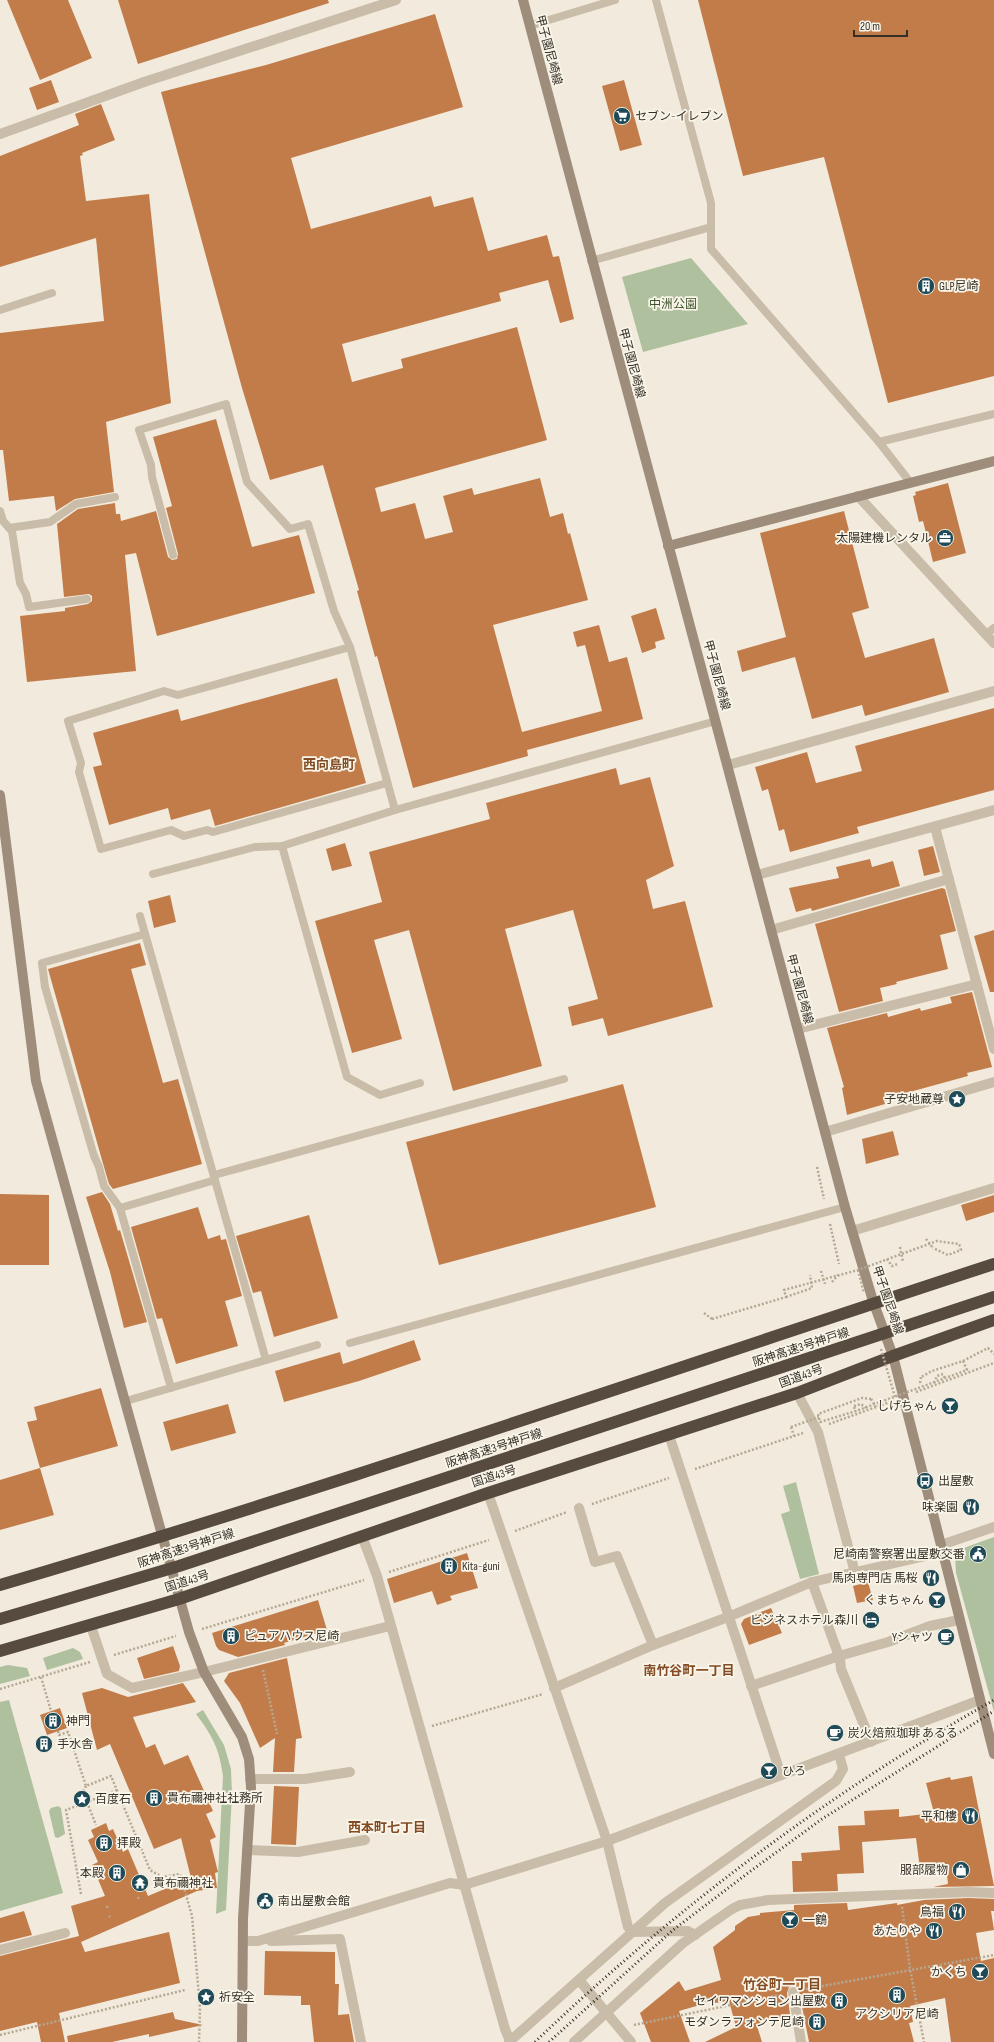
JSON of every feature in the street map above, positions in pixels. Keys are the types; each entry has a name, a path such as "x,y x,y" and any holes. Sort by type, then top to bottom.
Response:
{"highway":[{"path":"0,1584 163,1534 994,1261"},
{"name":"阪神高速3号神戸線","path":"0,1584 168,1536 540,1415 994,1264"},
{"name":"阪神高速3号神戸線","path":"0,1619 179,1566 994,1297"},
{"name":"国道43号","path":"0,1651 91,1626 179,1599 488,1493 797,1393 893,1356 994,1320"}],"street":[{"path":"0,134 144,82 396,0"},
{"name":"甲子園尼崎線","path":"523,0 845,1207 873,1301 893,1356 994,1754"},
{"path":"668,546 994,461"},
{"path":"858,496 990,631 994,643"},
{"path":"728,765 994,691"},
{"path":"0,795 36,1081 163,1534 179,1599 204,1672 242,1737 249,1760 250,1778 243,1941 242,2042"},
{"path":"757,875 994,810"},
{"path":"935,827 994,1049"},
{"path":"771,930 949,879"},
{"path":"798,1029 977,984"},
{"path":"825,1132 994,1082"},
{"path":"852,1231 994,1188"},
{"path":"797,1393 818,1432 855,1573"},
{"path":"669,1435 781,1775"},
{"path":"488,1493 607,1841 628,1927 632,1932"},
{"path":"579,1508 596,1562 617,1556 653,1645"},
{"path":"555,1690 653,1645 728,1617 812,1582 855,1573 942,1549 994,1527"},
{"path":"362,1536 377,1576 509,2042 665,1903 836,1781 843,1769 840,1754"},
{"path":"812,1582 839,1656 841,1669 871,1742"},
{"path":"751,1686 839,1656 888,1642 930,1626 959,1620"},
{"path":"91,1626 107,1674 132,1688 204,1672 390,1626"},
{"path":"258,1941 450,1883 464,1885 607,1841 980,1700"},
{"path":"250,1778 305,1779 350,1772"},
{"path":"247,1850 298,1852 365,1840"},
{"path":"574,2042 683,1943 740,1905 768,1900 968,1892 994,1893"},
{"path":"632,1932 688,1930 696,1935"},
{"path":"0,1950 65,1933"},
{"path":"243,1941 340,1939 361,2042"},
{"path":"578,1980 607,2012 631,2042"},
{"path":"793,1992 801,2042"}],"lane":[{"path":"529,26 614,0"},
{"path":"656,0 711,203 711,249 879,442 910,482"},
{"path":"592,261 711,226"},
{"path":"0,310 52,293"},
{"path":"173,555 152,477 151,465 139,430 226,404 247,482 290,529 308,524 334,611 350,647 395,810"},
{"path":"879,442 994,414"},
{"path":"9,528 50,522 76,504 115,498"},
{"path":"0,511 3,521 12,531 20,583 26,594 29,607 87,599"},
{"path":"350,647 178,695 164,691 68,721 81,763 79,772 101,849 171,830 184,836 207,830 214,832 387,783"},
{"path":"153,874 255,846 282,846 395,810 716,721"},
{"path":"282,846 347,1077 380,1095 420,1083"},
{"path":"140,916 266,1360"},
{"path":"145,934 42,962 45,987 94,1156 99,1167 104,1186 120,1208 171,1388"},
{"path":"120,1208 215,1178 564,1079"},
{"path":"350,1343 845,1207"},
{"path":"126,1401 318,1345"}],"path":[{"path":"786,1297 784,1290 838,1275 887,1259 937,1241 959,1244 961,1250 948,1255 933,1248 926,1239"},
{"path":"900,1248 903,1262"},
{"path":"887,1259 892,1266 898,1264"},
{"path":"821,1270 825,1284"},
{"path":"704,1313 712,1320 812,1288 810,1275"},
{"path":"832,1282 838,1275"},
{"path":"920,1383 921,1377 932,1371 963,1361 988,1348 994,1354"},
{"path":"876,1407 871,1399 862,1398 818,1414 820,1422 866,1408 934,1383 944,1376 967,1370 963,1361"},
{"path":"856,1411 854,1407 861,1404 866,1408"},
{"path":"794,1436 790,1427 819,1417"},
{"path":"260,1658 277,1734"},
{"path":"41,1676 51,1711"},
{"path":"420,1729 555,1690"},
{"path":"58,1731 60,1735 68,1732 86,1786"},
{"path":"96,1825 83,1792 86,1786 111,1776 150,1870 162,1877 180,1874 192,1916 200,2008 199,2042"},
{"path":"81,1894 66,1810 117,1790"},
{"path":"900,1895 910,1969 924,2042"},
{"path":"633,2025 910,1969 994,1955"},
{"path":"0,2035 185,1990"}],"green space":[{"name":"中洲公園","path":"691,258 748,324 643,352 622,277"},
{"path":"796,1482 819,1574 800,1579 781,1514 790,1511 783,1486"},
{"path":"994,1537 994,1712 956,1573 955,1556 961,1549"},
{"path":"73,1648 80,1652 83,1659 47,1670 43,1658"},
{"path":"8,1665 27,1668 30,1676 0,1684 0,1667"},
{"path":"9,1700 63,1893 0,1911 0,1702"},
{"path":"203,1710 224,1745 231,1769 232,1794 226,1910 216,1914 223,1776 214,1743 207,1729 196,1714"},
{"path":"58,1806 61,1808 65,1834 58,1838 55,1837 49,1811 51,1808"}],"building":[{"path":"7,0 68,0 92,58 40,80"},
{"path":"118,0 328,0 329,3 138,64"},
{"name":"GLP尼崎","path":"698,0 994,0 994,376 888,403 824,157 743,176"},
{"path":"435,14 463,107 291,158 311,229 431,196 434,207 473,197 488,251 547,235 553,257 559,256 574,319 560,323 548,280 499,293 501,301 342,344 352,382 403,368 401,359 517,327 547,440 375,488 381,512 415,503 425,539 453,532 443,496 472,488 474,495 540,478 550,517 563,513 568,534 570,533 588,600 493,625 522,732 602,711 585,645 577,647 573,632 599,625 609,662 627,657 643,719 527,750 528,756 413,788 377,656 375,657 357,591 359,590 323,465 270,480 242,388 161,92 266,65"},
{"path":"51,80 59,102 37,110 29,88"},
{"name":"セブン-イレブン","path":"624,80 642,145 620,151 602,86"},
{"path":"101,104 115,140 82,153 83,155 80,156 86,201 149,194 171,403 106,422 114,492 75,499 56,511 54,496 9,501 3,450 0,450 0,333 104,321 96,238 0,267 0,156 79,125 75,114"},
{"path":"216,419 252,547 299,535 315,593 157,636 136,553 125,555 136,671 27,682 20,616 65,611 65,608 88,604 92,601 92,596 89,594 64,597 57,524 78,509 115,503 116,514 120,514 121,521 156,511 168,557 172,560 177,559 178,554 166,508 172,506 153,437"},
{"name":"太陽建機レンタル","path":"948,483 966,553 933,562 923,521 919,522 913,496 916,495 915,492"},
{"path":"844,511 869,608 852,613 865,658 934,638 949,692 865,716 862,705 812,719 795,657 742,672 737,651 786,637 760,533"},
{"path":"656,608 665,639 655,642 656,648 642,653 631,616"},
{"path":"337,678 366,783 215,826 210,809 171,820 168,808 109,825 93,767 102,765 93,733 178,709 181,721"},
{"path":"994,708 994,790 857,827 859,833 790,852 784,829 779,831 768,789 762,791 755,767 807,752 816,783 862,771 855,746"},
{"path":"616,768 620,785 650,777 674,866 646,880 653,909 685,901 713,1007 608,1036 603,1018 572,1026 568,1007 598,999 573,910 505,929 542,1066 453,1091 409,930 374,940 402,1039 352,1053 315,921 382,902 369,852 490,819 486,803"},
{"path":"345,843 352,866 332,871 326,849"},
{"path":"933,846 940,872 924,876 918,850"},
{"path":"870,859 872,867 893,861 900,886 812,911 811,908 796,912 789,888 839,878 836,867"},
{"path":"942,888 945,889 956,931 940,935 948,969 896,982 897,984 880,988 883,1001 839,1012 815,924"},
{"path":"170,895 176,922 154,928 148,901"},
{"path":"994,930 994,992 990,992 974,936"},
{"path":"140,943 146,965 131,969 163,1083 178,1079 202,1164 113,1189 109,1184 48,969"},
{"path":"972,992 992,1067 967,1073 968,1076 906,1093 906,1096 884,1101 885,1104 847,1115 842,1088 844,1087 827,1028 887,1013 888,1017 920,1008 921,1011 952,1003 950,997"},
{"path":"623,1084 656,1207 439,1265 406,1142"},
{"path":"893,1131 899,1155 866,1164 862,1139"},
{"path":"102,1192 110,1204 118,1231 120,1230 147,1322 124,1328 110,1272 86,1197"},
{"path":"0,1194 49,1195 49,1265 0,1265"},
{"path":"994,1195 994,1212 966,1221 961,1205"},
{"path":"198,1207 208,1239 220,1235 221,1240 226,1239 242,1296 225,1301 238,1346 176,1364 162,1318 157,1319 131,1227"},
{"path":"309,1215 338,1318 274,1337 261,1291 253,1293 236,1236"},
{"path":"414,1340 421,1360 359,1381 284,1402 275,1371 340,1352 343,1364"},
{"path":"101,1388 118,1446 40,1468 27,1422 37,1420 34,1407"},
{"path":"228,1404 236,1433 171,1451 163,1422"},
{"path":"40,1468 54,1515 0,1530 0,1480"},
{"name":"Kita-guni","path":"467,1553 478,1588 450,1596 452,1600 437,1605 432,1591 394,1603 387,1579"},
{"path":"868,1582 873,1600 857,1603 853,1586"},
{"path":"318,1600 327,1630 284,1643 285,1645 238,1657 219,1650 216,1646 212,1633"},
{"path":"771,1608 782,1633 749,1645 741,1624 744,1619"},
{"path":"173,1646 180,1666 179,1671 144,1679 137,1658"},
{"path":"287,1658 302,1738 296,1739 294,1772 273,1772 275,1738 260,1748 240,1703 224,1681 229,1673"},
{"path":"183,1683 196,1702 133,1717 146,1748 155,1744 164,1765 188,1755 213,1811 206,1814 216,1837 210,1840 218,1872 215,1873 217,1888 197,1891 81,1942 85,1952 169,1932 180,1983 59,2013 65,2042 41,2042 37,2022 0,2031 0,1956 79,1936 71,1906 105,1896 92,1865 98,1862 88,1840 94,1837 91,1830 106,1823 109,1831 113,1829 123,1852 128,1849 148,1896 191,1878 181,1838 154,1849 110,1744 97,1750 82,1693 102,1688 128,1697"},
{"name":"神門","path":"60,1708 67,1728 47,1735 40,1715"},
{"path":"972,1776 994,1886 933,1887 948,1884 946,1867 920,1869 916,1838 862,1842 864,1873 837,1874 838,1891 793,1892 792,1861 802,1861 801,1853 840,1850 838,1826 865,1825 864,1811 899,1809 899,1817 934,1813 926,1783 950,1777 951,1780"},
{"path":"274,1786 299,1787 296,1845 271,1844"},
{"path":"968,1898 994,1899 994,1911 991,1911 994,1930 976,1933 981,1961 994,1958 994,2042 951,2042 945,1998 910,2006 913,2022 909,2023 914,2042 809,2042 799,1991 796,1986 792,1986 789,1987 787,1993 790,2014 757,2026 762,2042 705,2042 736,2027 729,2001 715,2003 714,2001 679,2011 690,2042 651,2042 640,2013 679,1981 685,1991 721,1980 713,1947 735,1930 735,1926 748,1917 760,1915 760,1913 794,1910 794,1905 847,1903 848,1910 897,1903 897,1905 924,1900"},
{"path":"24,1911 32,1935 0,1943 0,1918"},
{"path":"265,1951 335,1952 335,1984 339,1984 338,2015 349,2014 354,2042 314,2042 310,2005 301,2005 301,1996 264,1995"},
{"path":"173,2012 175,2019 203,2025 149,2037 149,2034 112,2042 68,2042 67,2036"}],"railway":[{"path":"535,2042 587,1993 641,1946 754,1857 871,1775 932,1736 994,1700"},
{"path":"549,2042 673,1930 748,1873 822,1819 994,1711"}],"place":[{"name":"セブン-イレブン","path":"622,116"},
{"name":"GLP尼崎","path":"926,286"},
{"name":"太陽建機レンタル","path":"945,538"},
{"name":"子安地蔵尊","path":"957,1099"},
{"name":"しげちゃん","path":"950,1406"},
{"name":"出屋敷","path":"925,1481"},
{"name":"味楽園","path":"971,1507"},
{"name":"尼崎南警察署出屋敷交番","path":"978,1554"},
{"name":"Kita-guni","path":"449,1566"},
{"name":"馬肉専門店 馬桜","path":"931,1578"},
{"name":"くまちゃん","path":"937,1600"},
{"name":"ビジネスホテル森川","path":"871,1620"},
{"name":"ピュアハウス尼崎","path":"231,1636"},
{"name":"Yシャツ","path":"946,1637"},
{"name":"神門","path":"53,1721"},
{"name":"炭火焙煎珈琲 あるる","path":"835,1733"},
{"name":"手水舎","path":"44,1744"},
{"name":"ひろ","path":"769,1771"},
{"name":"貴布禰神社社務所","path":"154,1798"},
{"name":"百度石","path":"82,1799"},
{"name":"平和樓","path":"970,1816"},
{"name":"拝殿","path":"104,1843"},
{"name":"服部履物","path":"961,1870"},
{"name":"本殿","path":"117,1873"},
{"name":"貴布禰神社","path":"140,1883"},
{"name":"南出屋敷会館","path":"265,1901"},
{"name":"鳥福","path":"957,1912"},
{"name":"一鶴","path":"790,1920"},
{"name":"あたりや","path":"934,1931"},
{"name":"かくち","path":"980,1972"},
{"name":"アクシリア尼崎","path":"897,1995"},
{"name":"祈安全","path":"206,1997"},
{"name":"セイワマンション出屋敷","path":"839,2001"},
{"name":"モダンラフォンテ尼崎","path":"817,2022"}],"district":[{"name":"西向島町","path":"329,764"},
{"name":"南竹谷町一丁目","path":"689,1670"},
{"name":"西本町七丁目","path":"387,1827"},
{"name":"竹谷町一丁目","path":"782,1984"}]}
